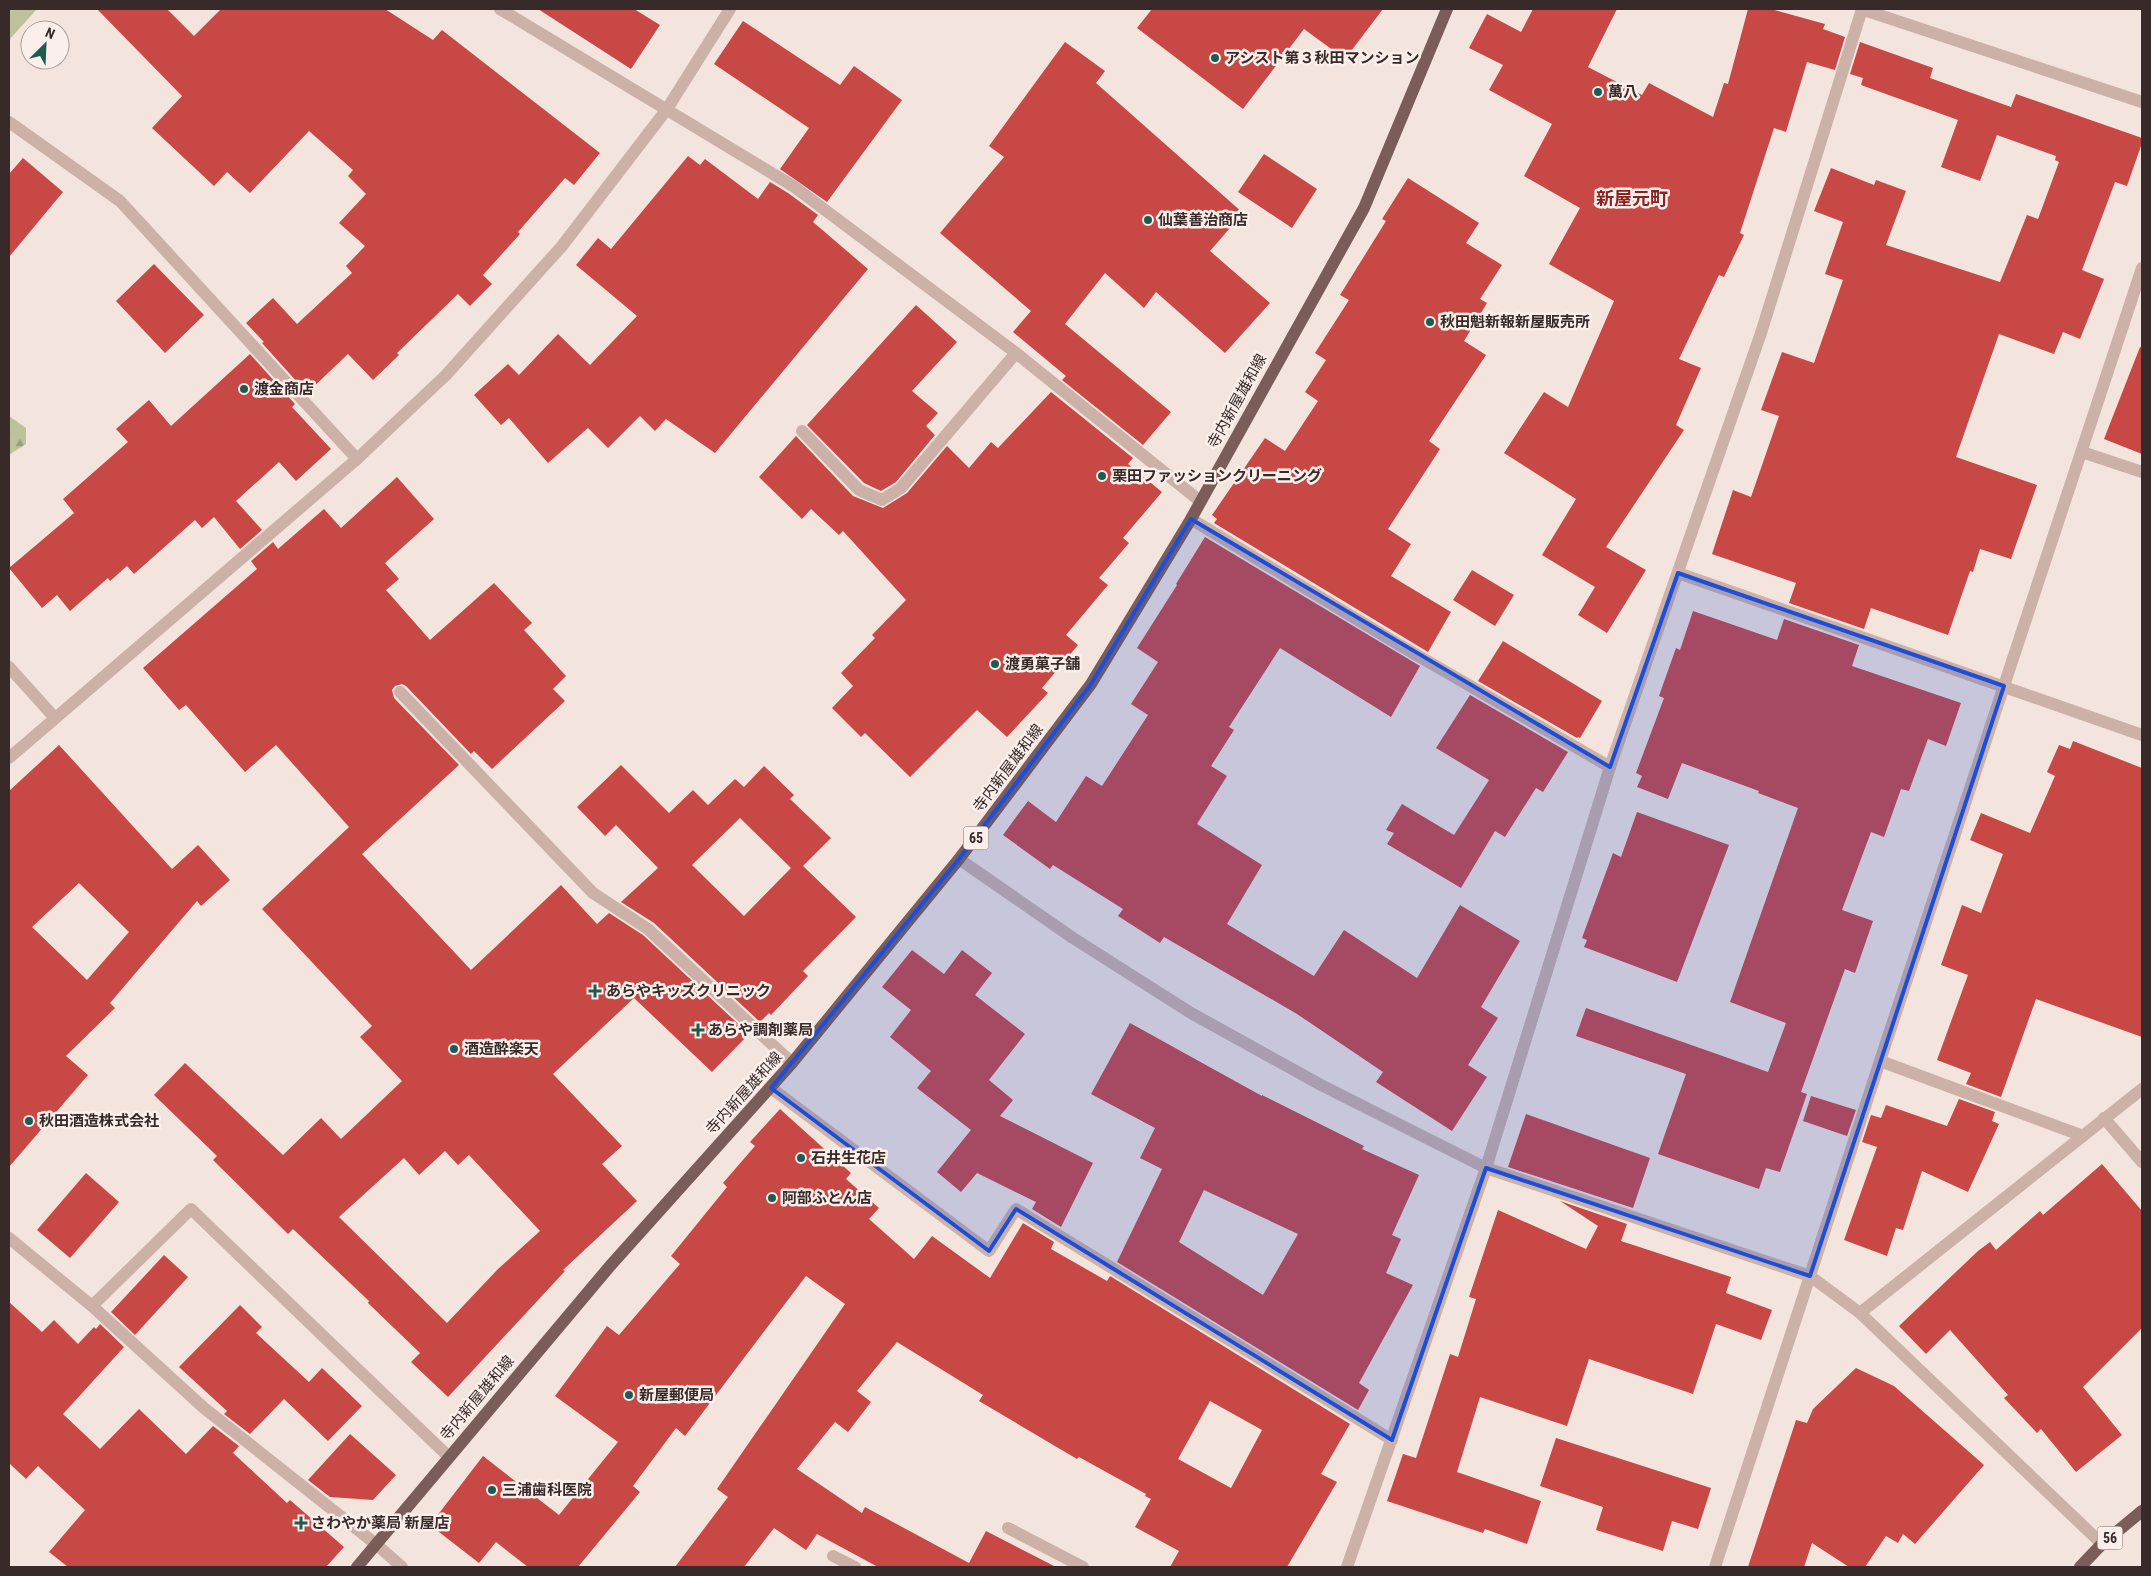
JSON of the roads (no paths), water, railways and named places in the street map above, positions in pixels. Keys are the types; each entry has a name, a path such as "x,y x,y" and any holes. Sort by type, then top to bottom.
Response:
{"main road":[{"name":"寺内新屋雄和線","path":"357,1567 610,1266 792,1063 960,860 1090,684 1191,519 1364,208 1447,9"},
{"name":"56","path":"2080,1567 2102,1544 2142,1511"}],"street":[{"path":"500,9 793,186 1016,353 1200,501"},
{"path":"9,758 357,458 446,375 562,246 667,109 730,9"},
{"path":"1347,1567 1486,1168 1610,767 1761,333 1861,9 2142,102"},
{"path":"9,122 120,201 357,458"},
{"path":"1715,1567 2142,268"},
{"path":"802,431 859,490 882,500 901,488 1016,353"},
{"path":"2082,452 2142,472"},
{"path":"1191,519 1403,647 1610,767"},
{"path":"1678,574 2004,686 2142,736"},
{"path":"9,667 55,718"},
{"path":"400,692 593,893 648,929 792,1063"},
{"path":"960,860 1073,938 1191,1013 1321,1085 1486,1168 1810,1276 1860,1314 2102,1544"},
{"path":"1880,1061 2083,1136"},
{"path":"771,1088 989,1251 1016,1209 1392,1440"},
{"path":"1860,1314 2142,1089"},
{"path":"2104,1118 2142,1162"},
{"path":"92,1306 191,1209 449,1457"},
{"path":"9,1238 92,1306 204,1408 377,1545 402,1567"},
{"path":"1008,1528 1083,1567"},
{"path":"833,1556 855,1567"}],"place":[{"name":"アシスト第３秋田マンション","path":"1215,58"},
{"name":"萬八","path":"1598,92"},
{"name":"仙葉善治商店","path":"1148,220"},
{"name":"秋田魁新報新屋販売所","path":"1430,322"},
{"name":"渡金商店","path":"244,389"},
{"name":"栗田ファッションクリーニング","path":"1102,476"},
{"name":"渡勇菓子舗","path":"995,664"},
{"name":"あらやキッズクリニック","path":"595,991"},
{"name":"あらや調剤薬局","path":"698,1030"},
{"name":"酒造酔楽天","path":"454,1049"},
{"name":"秋田酒造株式会社","path":"29,1121"},
{"name":"石井生花店","path":"801,1158"},
{"name":"阿部ふとん店","path":"772,1198"},
{"name":"新屋郵便局","path":"629,1395"},
{"name":"三浦歯科医院","path":"492,1490"},
{"name":"さわやか薬局 新屋店","path":"301,1523"}],"district":[{"name":"新屋元町","path":"1632,198"}]}
